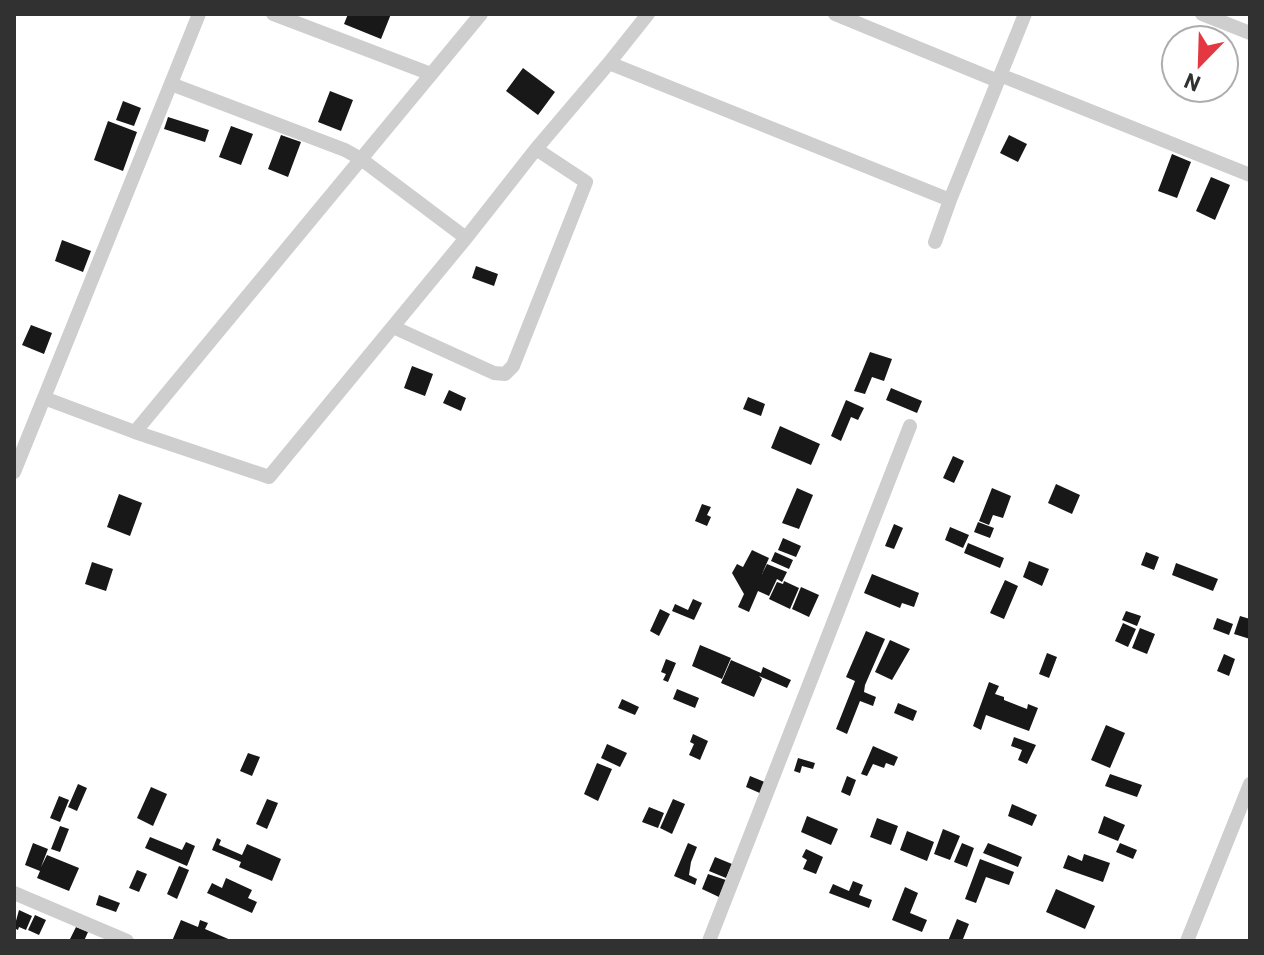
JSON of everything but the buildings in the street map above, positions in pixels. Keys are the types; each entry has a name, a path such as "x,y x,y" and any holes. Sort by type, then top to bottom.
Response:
{"street":[{"path":"14,472 199,14"},
{"path":"273,14 431,74"},
{"path":"135,432 481,14"},
{"path":"44,398 269,477 648,14"},
{"path":"835,14 1250,175"},
{"path":"935,242 1025,14"},
{"path":"1202,14 1236,20 1250,33"},
{"path":"609,63 950,200"},
{"path":"171,84 345,150 466,238"},
{"path":"393,327 494,373 505,374 513,366 586,182 536,149"},
{"path":"709,941 910,426"},
{"path":"1187,941 1250,784"},
{"path":"14,893 127,941"}]}
